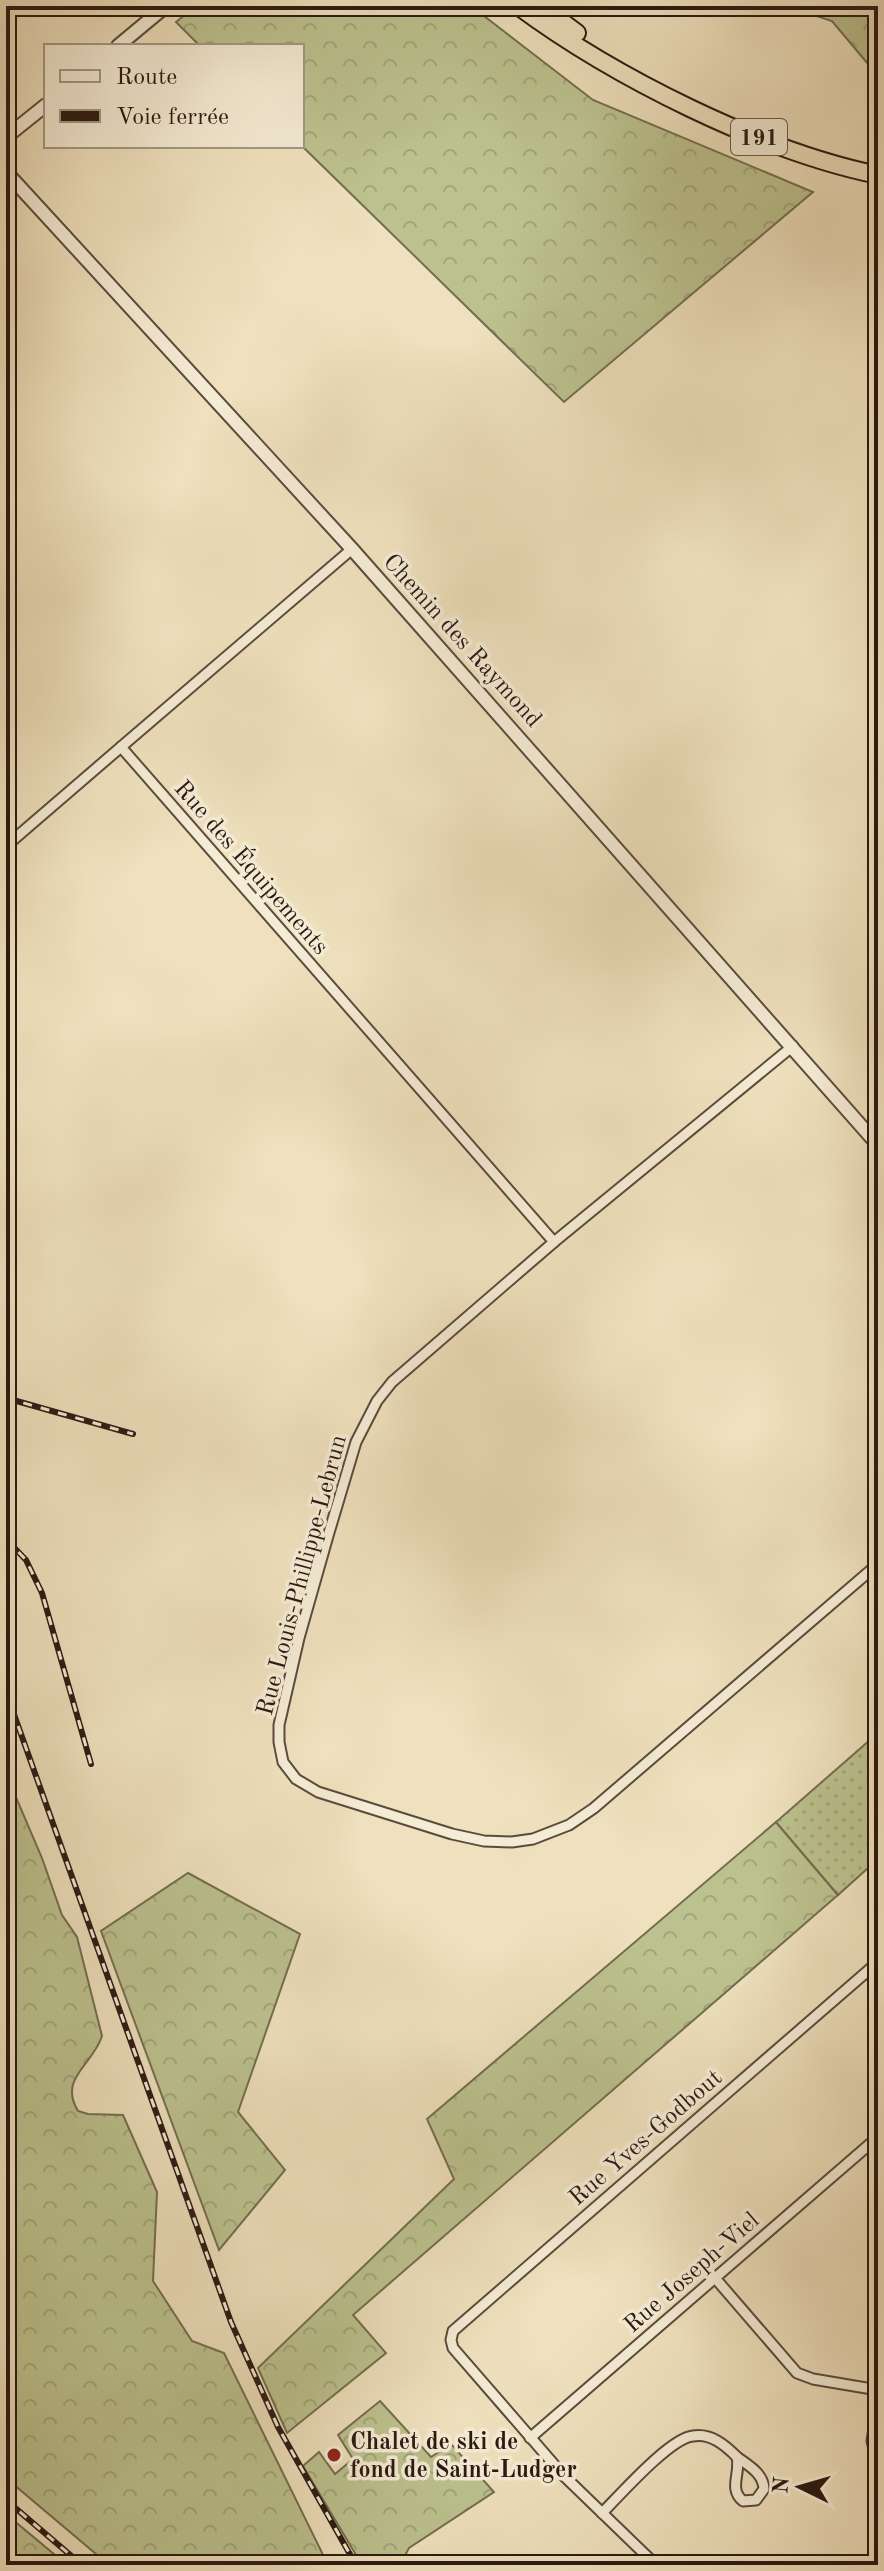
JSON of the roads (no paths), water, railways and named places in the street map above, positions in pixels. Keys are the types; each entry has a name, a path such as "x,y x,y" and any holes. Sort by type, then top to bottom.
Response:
{"highway":[{"name":"191","path":"518,6 646,85 700,112 800,153 878,175"},
{"name":"191","path":"541,6 646,85"}],"street":[{"path":"120,44 166,6"},
{"path":"6,137 44,107"},
{"name":"Chemin des Raymond","path":"6,172 352,549 878,1145"},
{"path":"6,846 352,549"},
{"name":"Rue des Équipements","path":"121,747 554,1242"},
{"name":"Rue Louis-Phillippe-Lebrun","path":"793,1046 554,1242 392,1382 366,1420 356,1442 299,1638 279,1725 283,1762 296,1779 318,1792 452,1834 484,1841 533,1839 569,1825 594,1808 878,1564"},
{"name":"Rue Yves-Godbout","path":"530,2438 453,2348 451,2340 458,2325 878,1962"},
{"name":"Rue Joseph-Viel","path":"530,2438 878,2137"},
{"path":"715,2278 797,2373 813,2379 878,2390"},
{"path":"878,2401 872,2441 878,2465"},
{"path":"602,2513 661,2455 684,2438 705,2436 716,2440 756,2471 764,2482 764,2489 756,2500 743,2501 736,2492 737,2457"},
{"path":"530,2438 656,2565"}],"railway":[{"path":"6,1398 133,1434"},
{"path":"6,1539 26,1560 42,1593 91,1764"},
{"path":"6,1692 231,2322 278,2427 356,2565"},
{"path":"6,2500 82,2565"}],"place":[{"name":"Chalet de ski de fond de Saint-Ludger","path":"334,2455"}]}
